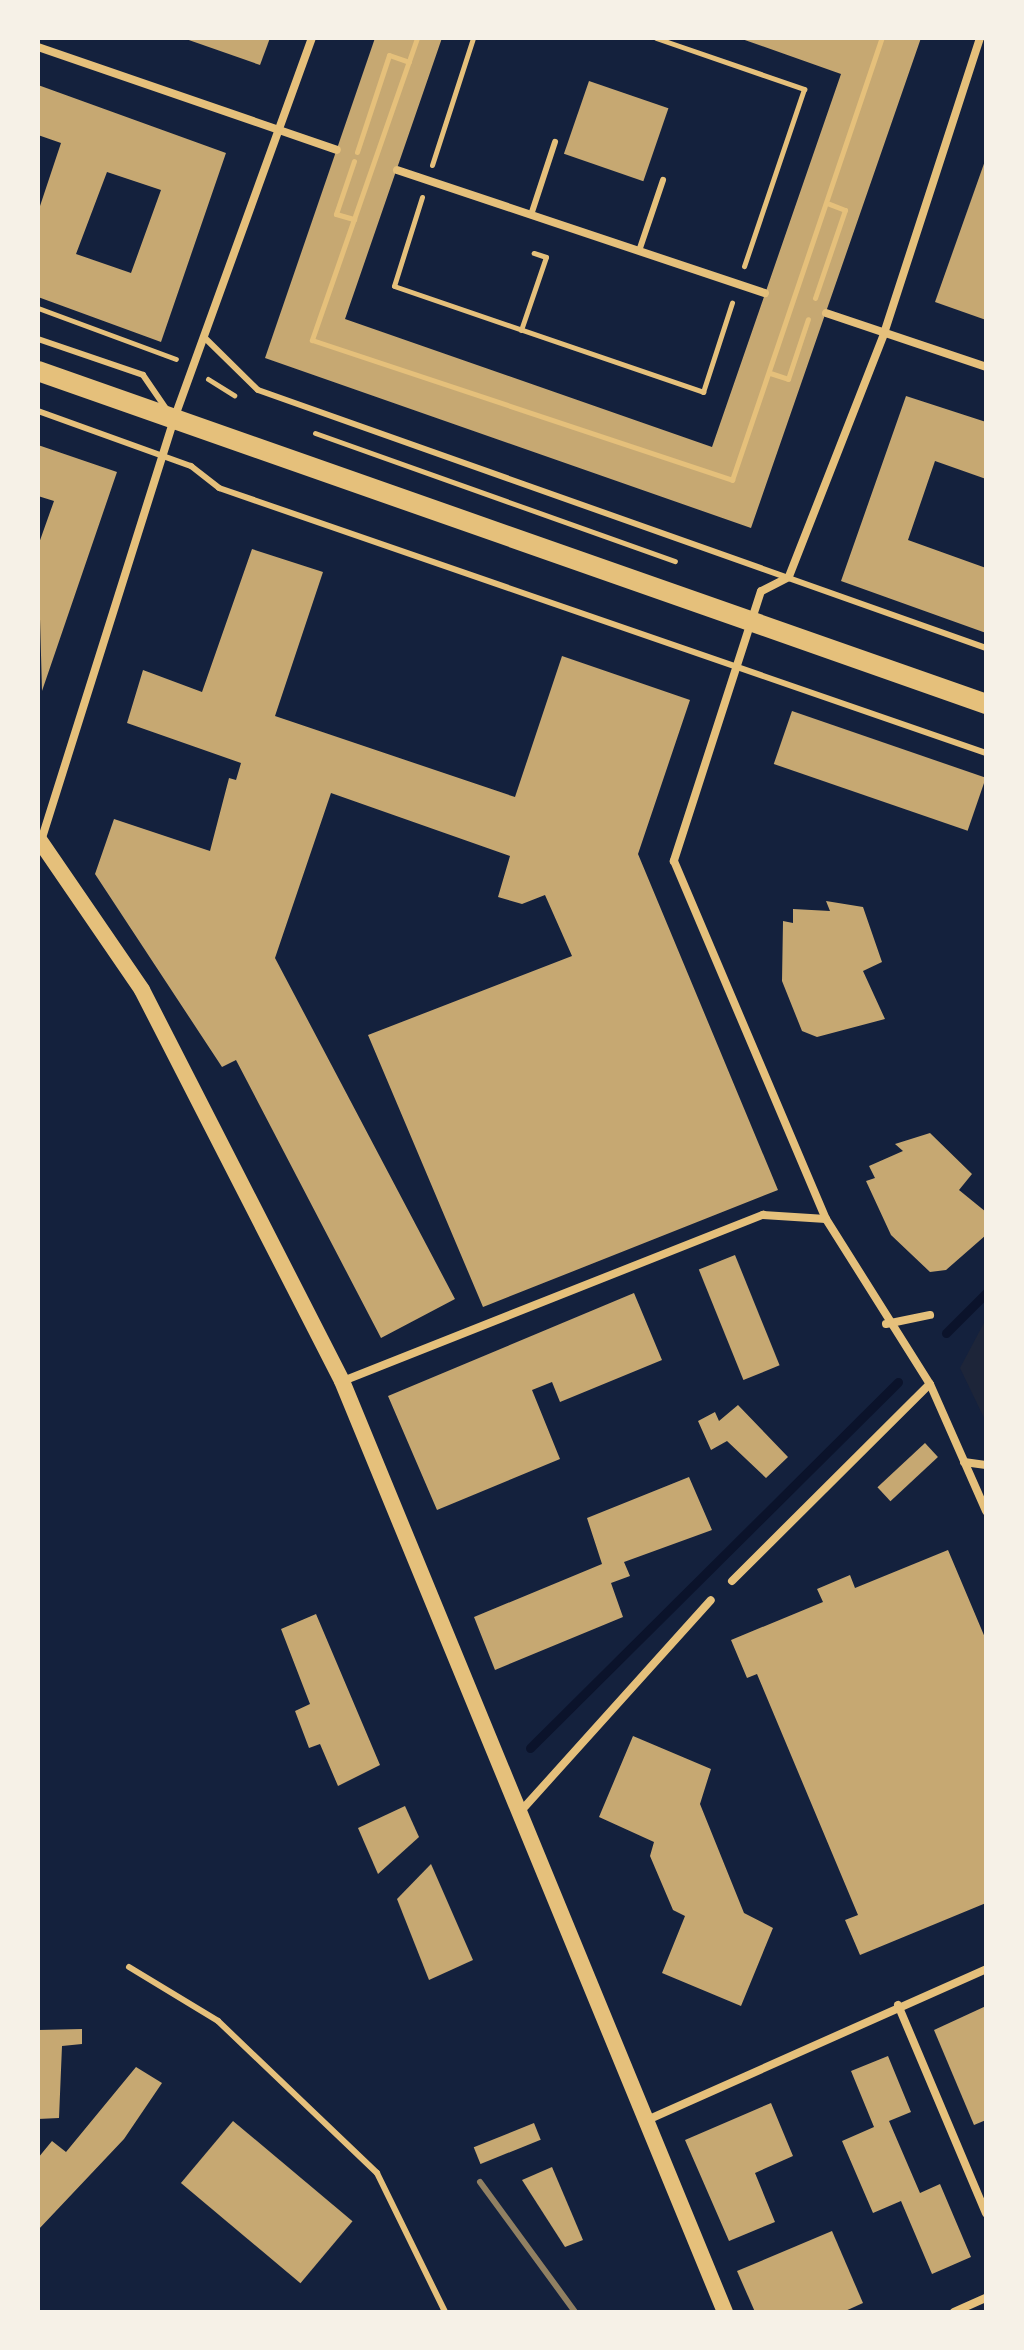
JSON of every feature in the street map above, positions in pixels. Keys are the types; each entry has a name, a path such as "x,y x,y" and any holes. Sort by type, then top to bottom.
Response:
{"main road":[{"path":"38,371 986,704"},
{"path":"40,840 142,990 342,1381 516,1815 725,2312"}],"street":[{"path":"40,840 174,419 312,38"},
{"path":"980,38 884,334 789,577 761,591 674,861 826,1219 886,1324 930,1384 986,1511"},
{"path":"38,47 337,150"},
{"path":"397,170 765,293"},
{"path":"826,313 986,367"},
{"path":"342,1381 763,1215 826,1219"},
{"path":"886,1324 930,1315"},
{"path":"732,1581 930,1384"},
{"path":"964,1462 986,1465"},
{"path":"516,1815 711,1600"},
{"path":"645,2121 898,2005 986,1969"},
{"path":"898,2005 986,2213"},
{"path":"954,2312 986,2298"}],"lane":[{"path":"531,215 555,142"},
{"path":"639,251 663,180"},
{"path":"205,338 258,390 986,648"},
{"path":"38,339 143,375 174,419"},
{"path":"38,411 162,456 219,488 986,753"},
{"path":"129,1967 218,2021 377,2173 445,2312"}],"path":[{"path":"417,38 312,340 732,480 829,204 882,38"},
{"path":"473,38 394,286 703,392 804,89 656,38"},
{"path":"354,219 336,214 389,55 409,62"},
{"path":"829,204 845,210 835,239"},
{"path":"521,330 546,257 534,253"},
{"path":"769,373 788,379 798,349"}],"shaded area":[{"path":"986,1319 986,1422 960,1368"}],"building":[{"path":"183,38 270,38 260,65"},
{"path":"375,38 442,38 345,319 712,447 841,74 739,38 921,38 751,528 265,358"},
{"path":"589,81 668,108 643,181 564,154"},
{"path":"38,85 226,153 161,342 38,297 38,212 61,143 38,135","holes":["107,172 161,190 131,273 76,254"]},
{"path":"986,158 986,320 935,302"},
{"path":"906,396 986,422 986,479 935,461 908,540 986,568 986,633 841,581"},
{"path":"38,445 117,472 42,691 38,546 54,501 38,496"},
{"path":"252,549 323,572 275,716 515,797 562,656 690,700 638,854 778,1190 483,1307 368,1035 572,956 545,895 522,904 498,897 510,856 331,793 275,958 455,1299 381,1338 236,1060 222,1067 95,874 114,819 210,851 229,778 236,780 241,763 127,723 143,670 202,692"},
{"path":"792,711 986,778 968,831 774,764"},
{"path":"826,901 863,907 882,962 863,971 885,1019 817,1037 802,1031 782,981 783,921 793,923 793,909 830,911"},
{"path":"930,1133 972,1174 959,1190 986,1212 986,1235 946,1270 930,1272 891,1235 866,1181 875,1178 869,1166 903,1151 895,1144"},
{"path":"735,1255 780,1365 743,1380 699,1270"},
{"path":"634,1293 662,1360 560,1402 552,1382 532,1390 560,1459 437,1510 388,1396"},
{"path":"738,1405 788,1457 766,1478 727,1441 711,1450 698,1421 715,1412 719,1421"},
{"path":"925,1443 938,1457 890,1501 877,1487"},
{"path":"689,1477 712,1530 624,1562 630,1576 611,1583 623,1617 495,1670 474,1617 602,1564 587,1518"},
{"path":"948,1550 986,1640 986,1903 860,1955 845,1920 858,1915 757,1674 747,1678 731,1640 823,1602 817,1589 850,1575 855,1588"},
{"path":"316,1614 380,1765 338,1786 320,1744 309,1748 295,1711 310,1704 281,1629"},
{"path":"633,1736 711,1769 700,1804 744,1913 773,1928 741,2006 662,1973 685,1916 673,1910 650,1856 654,1842 599,1817"},
{"path":"405,1806 419,1837 378,1874 358,1828"},
{"path":"431,1864 473,1960 429,1980 397,1899"},
{"path":"986,2006 986,2120 974,2125 934,2030"},
{"path":"82,2029 82,2044 62,2046 59,2118 38,2119 38,2030"},
{"path":"888,2056 911,2112 889,2121 920,2193 940,2184 971,2257 932,2274 901,2201 873,2213 842,2141 874,2127 851,2071"},
{"path":"136,2067 162,2083 124,2139 38,2230 38,2158 52,2141 66,2152"},
{"path":"771,2103 793,2156 755,2173 775,2222 729,2241 685,2140"},
{"path":"233,2121 353,2221 300,2283 181,2183"},
{"path":"534,2123 541,2140 480,2164 474,2147"},
{"path":"552,2167 583,2240 565,2247 522,2180"},
{"path":"832,2231 863,2303 843,2312 755,2312 737,2271"}],"waterway":[{"path":"946,1333 986,1293"},
{"path":"530,1748 898,1382"}],"railway":[{"path":"480,2182 575,2312"}]}
